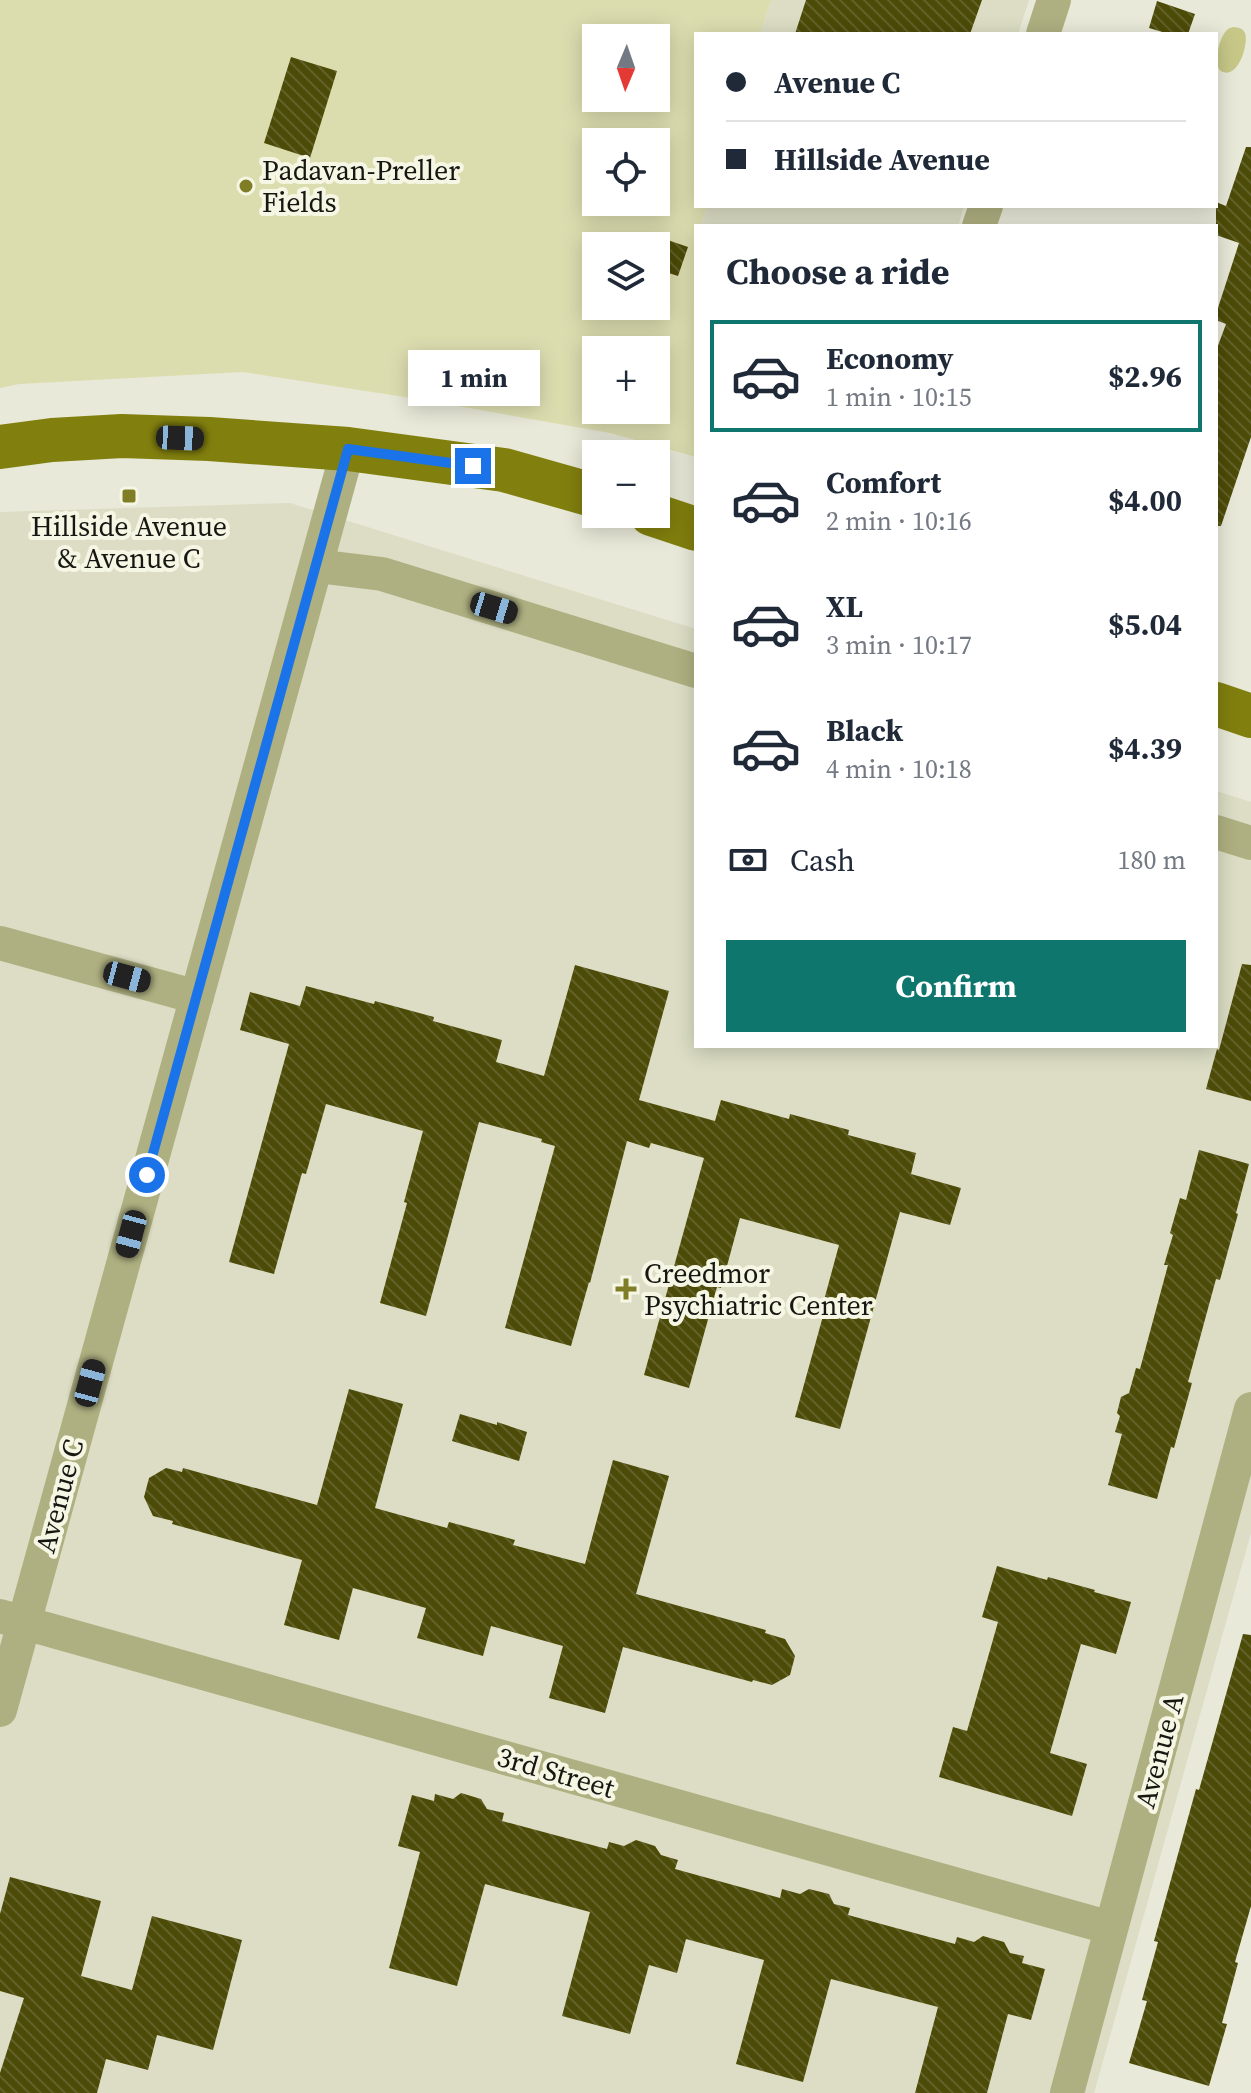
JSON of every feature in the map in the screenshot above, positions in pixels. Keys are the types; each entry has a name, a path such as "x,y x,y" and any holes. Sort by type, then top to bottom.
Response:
{"main road":[{"path":"0,447 122,436 348,449 504,470 582,492"},
{"path":"670,520 694,528"}],"street":[{"path":"1044,32 1054,0"},
{"name":"Avenue C","path":"0,1710 12,1620 197,997 348,449"},
{"path":"317,566 382,574 694,670"},
{"path":"1218,833 1251,843"},
{"path":"0,943 197,997"},
{"name":"Avenue A","path":"1067,2093 1251,1409"},
{"name":"3rd Street","path":"12,1620 1111,1928"}],"shaded area":[{"name":"Padavan-Preller Fields","path":"0,0 771,0 761,32 694,32 694,208 706,208 701,224 694,224 694,456 670,450 670,440 635,440 424,400 243,372 19,384 0,388"},
{"path":"771,0 1029,0 1019,32 761,32"},
{"path":"1241,28 1246,38 1241,60 1227,73 1218,67 1218,50 1228,29"},
{"path":"706,208 963,208 959,224 701,224"},
{"name":"Creedmor Psychiatric Center","path":"290,503 694,628 694,1048 1218,1048 1218,792 1251,802 1251,1533 1094,2093 0,2093 0,512"}],"building":[{"path":"806,0 982,0 971,32 796,32"},
{"path":"1157,1 1195,14 1189,32 1162,32 1149,28"},
{"path":"291,57 337,71 310,158 264,143"},
{"path":"1246,147 1251,147 1251,437 1221,526 1218,526 1218,346 1226,324 1218,321 1218,308 1239,243 1218,236 1216,208 1218,203 1226,206"},
{"path":"670,241 688,247 678,276 670,273"},
{"path":"1242,964 1251,965 1251,1101 1206,1089"},
{"path":"575,965 669,991 639,1100 715,1121 721,1100 789,1119 790,1114 849,1130 848,1135 916,1153 911,1174 961,1188 950,1225 900,1212 840,1429 795,1417 839,1245 740,1218 689,1388 644,1375 704,1158 651,1143 649,1148 627,1141 571,1346 505,1328 555,1146 541,1142 542,1139 479,1122 426,1316 380,1303 423,1131 326,1104 306,1174 302,1173 274,1274 229,1262 289,1044 240,1030 250,992 300,1006 306,986 434,1017 433,1021 502,1040 496,1062 544,1076"},
{"path":"1199,1150 1249,1164 1220,1280 1216,1279 1188,1382 1192,1383 1157,1499 1108,1485 1122,1434 1115,1432 1121,1397 1129,1393 1136,1368 1140,1369 1168,1265 1164,1265 1173,1235 1170,1233 1180,1198 1186,1200"},
{"path":"349,1389 403,1404 375,1508 447,1528 449,1522 515,1540 513,1545 585,1564 613,1460 669,1476 636,1594 766,1630 765,1633 785,1639 795,1656 790,1675 772,1685 752,1682 623,1647 605,1713 549,1698 563,1646 491,1626 483,1656 417,1638 426,1608 353,1588 339,1640 284,1625 302,1560 153,1516 144,1497 149,1478 166,1468 182,1472 183,1468 317,1505"},
{"path":"460,1414 527,1432 519,1461 452,1441"},
{"path":"997,1566 1047,1580 1048,1577 1131,1602 1116,1654 1081,1644 1050,1753 1087,1764 1072,1816 939,1777 953,1727 967,1731 998,1622 982,1617"},
{"path":"1243,1634 1251,1635 1251,1906 1222,2023 1227,2024 1209,2086 1129,2063 1147,2001 1142,2000 1158,1942 1154,1941"},
{"path":"461,1793 481,1799 487,1809 504,1813 502,1821 607,1849 609,1842 624,1846 636,1840 655,1846 661,1855 678,1860 675,1869 780,1898 782,1889 800,1894 809,1889 829,1894 834,1904 850,1908 848,1915 955,1944 957,1937 974,1942 983,1936 1004,1942 1010,1953 1024,1956 1022,1963 1045,1969 1031,2020 1008,2014 987,2093 915,2093 938,2007 831,1979 803,2082 736,2064 764,1960 686,1939 677,1973 649,1965 630,2034 562,2016 590,1912 485,1884 457,1986 389,1968 420,1852 398,1846 412,1795 434,1801 435,1794 453,1799"},
{"path":"10,1877 101,1901 81,1976 132,1990 152,1916 242,1940 213,2050 157,2035 148,2070 106,2059 97,2093 0,2093 0,2073 24,1998 0,1991 0,1914"}],"place":[{"name":"Padavan-Preller Fields","path":"246,186"},
{"name":"Hillside Avenue & Avenue C","path":"129,496"},
{"name":"Creedmor Psychiatric Center","path":"626,1289"}],"route":[{"path":"147,1175 348,449 473,466"}]}
